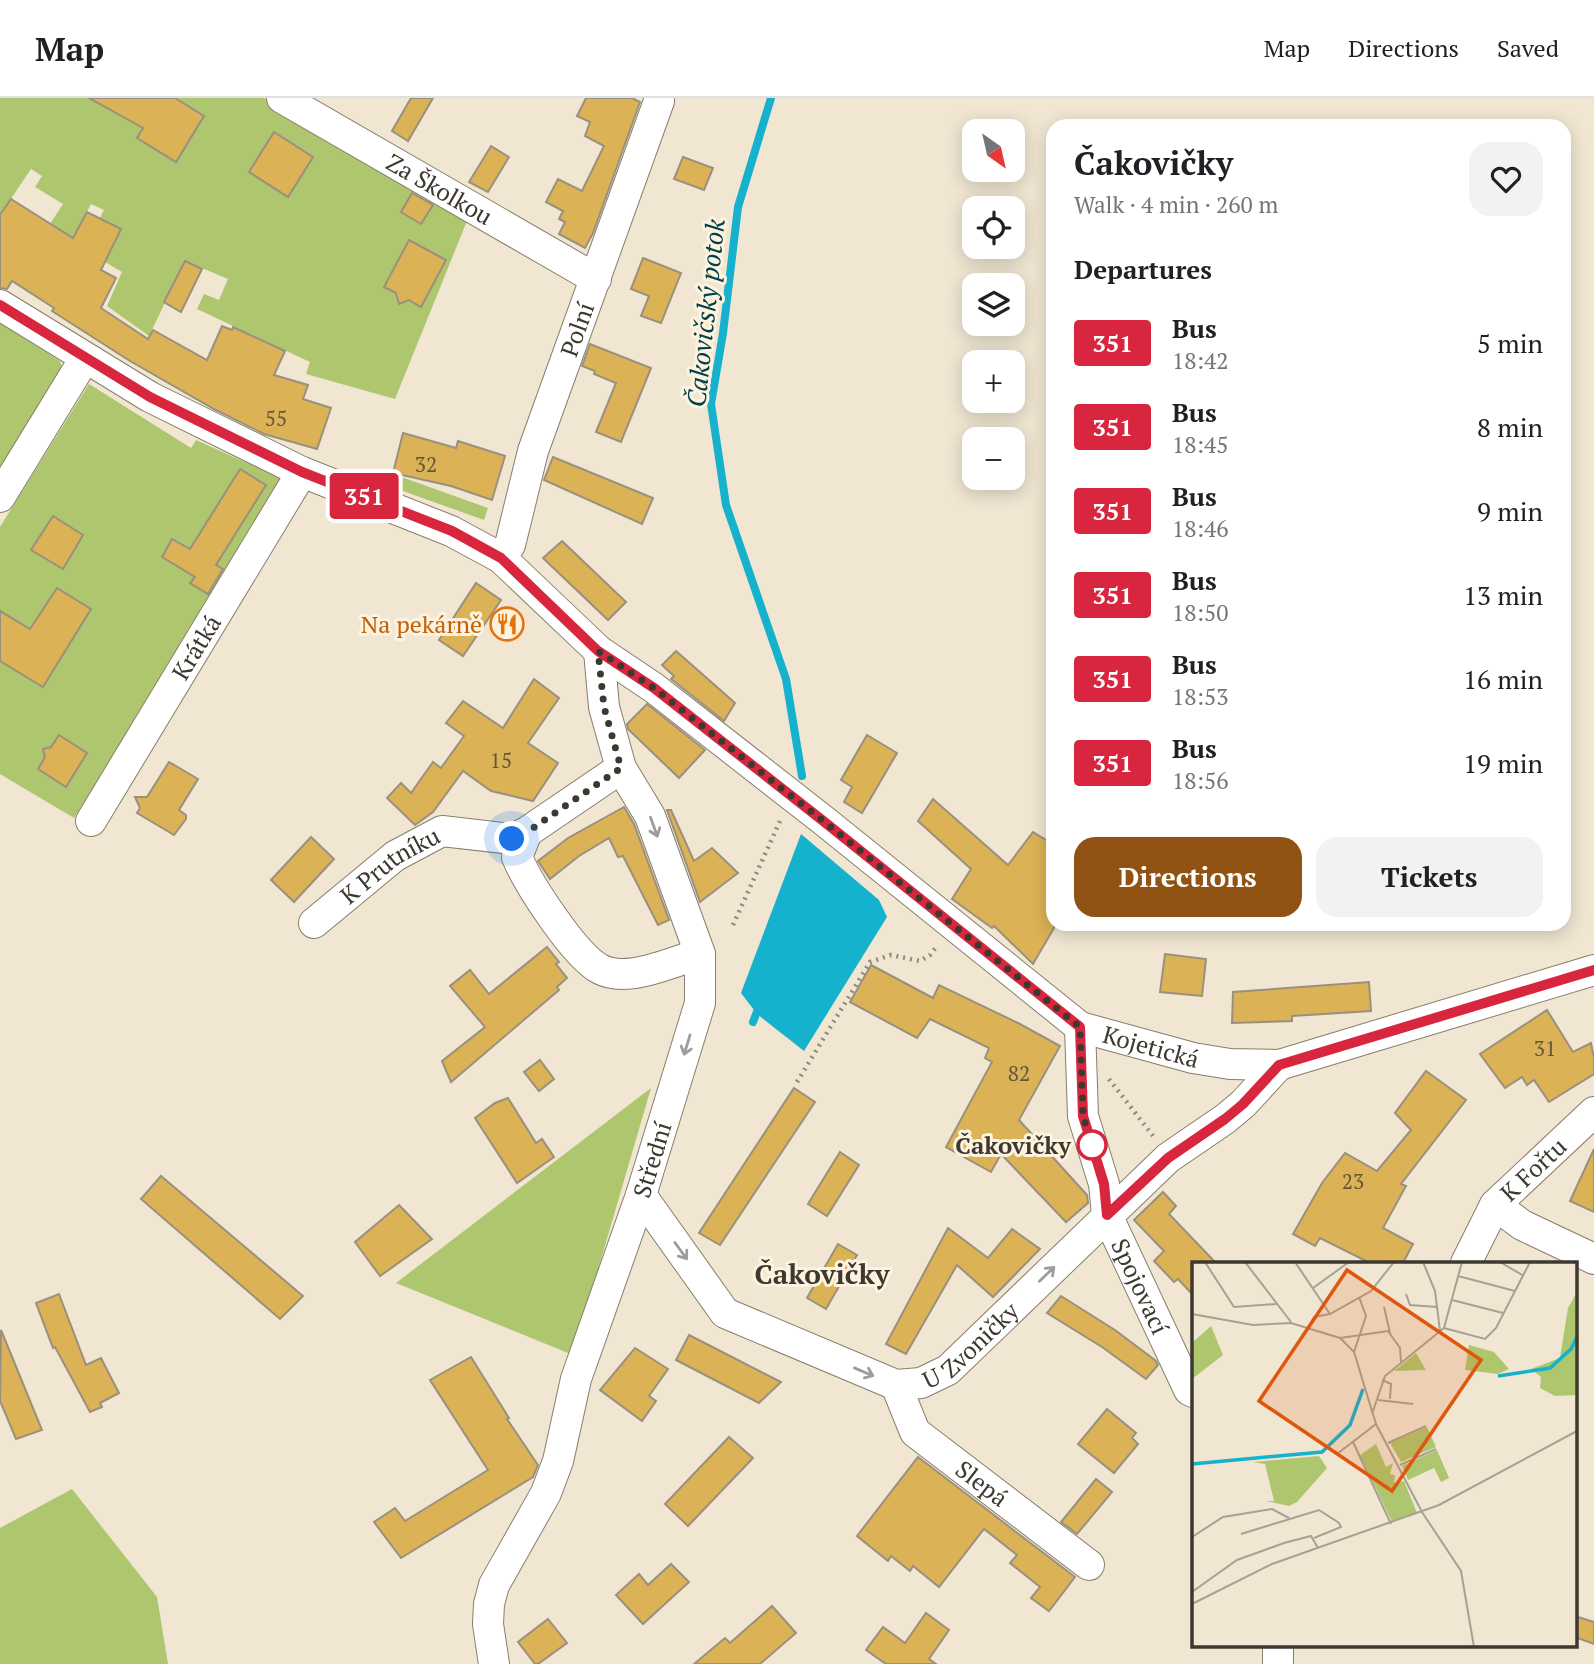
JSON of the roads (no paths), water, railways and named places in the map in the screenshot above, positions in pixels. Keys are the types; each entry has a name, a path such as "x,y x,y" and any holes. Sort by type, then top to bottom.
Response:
{"street":[{"name":"Za Školkou","path":"282,98 596,279"},
{"name":"Polní","path":"501,558 510,545 533,451 659,101"},
{"name":"Kojetická","path":"0,305 150,397 302,472 452,531 501,558 598,651 654,688 1080,1027 1193,1059 1230,1064 1279,1065 1594,972"},
{"path":"0,497 85,358"},
{"name":"Krátká","path":"91,821 302,472"},
{"name":"Střední","path":"494,1664 488,1624 494,1585 546,1493 558,1461 576,1379 641,1195 700,1003 700,954 650,816 621,768 604,707 598,651"},
{"name":"K Prutníku","path":"314,923 395,856 442,831 512,839 527,832 621,768"},
{"path":"527,832 517,857 524,873 580,953 601,970 620,974 700,954"},
{"name":"Spojovací","path":"1080,1027 1083,1116 1104,1184 1107,1215 1192,1392"},
{"name":"U Zvoničky","path":"641,1195 725,1313 896,1385 921,1383 948,1370 1168,1158 1243,1104 1279,1065"},
{"name":"K Fořtu","path":"1594,1112 1495,1205 1522,1225 1594,1259"},
{"path":"1466,1262 1495,1205"},
{"name":"Slepá","path":"896,1385 915,1432 1089,1565"},
{"path":"1278,1646 1278,1664"}],"water":[{"path":"801,834 879,900 887,917 804,1051 757,1014 741,993"}],"waterway":[{"name":"Čakovičský potok","path":"771,98 738,207 723,333 711,404 726,505 786,679 802,776"},
{"name":"Čakovičský potok","path":"753,1022 760,1004"}],"place":[{"name":"Na pekárně","path":"507,624"},
{"name":"Čakovičky","path":"1092,1145"}],"district":[{"name":"Čakovičky","path":"822,1273"}]}
